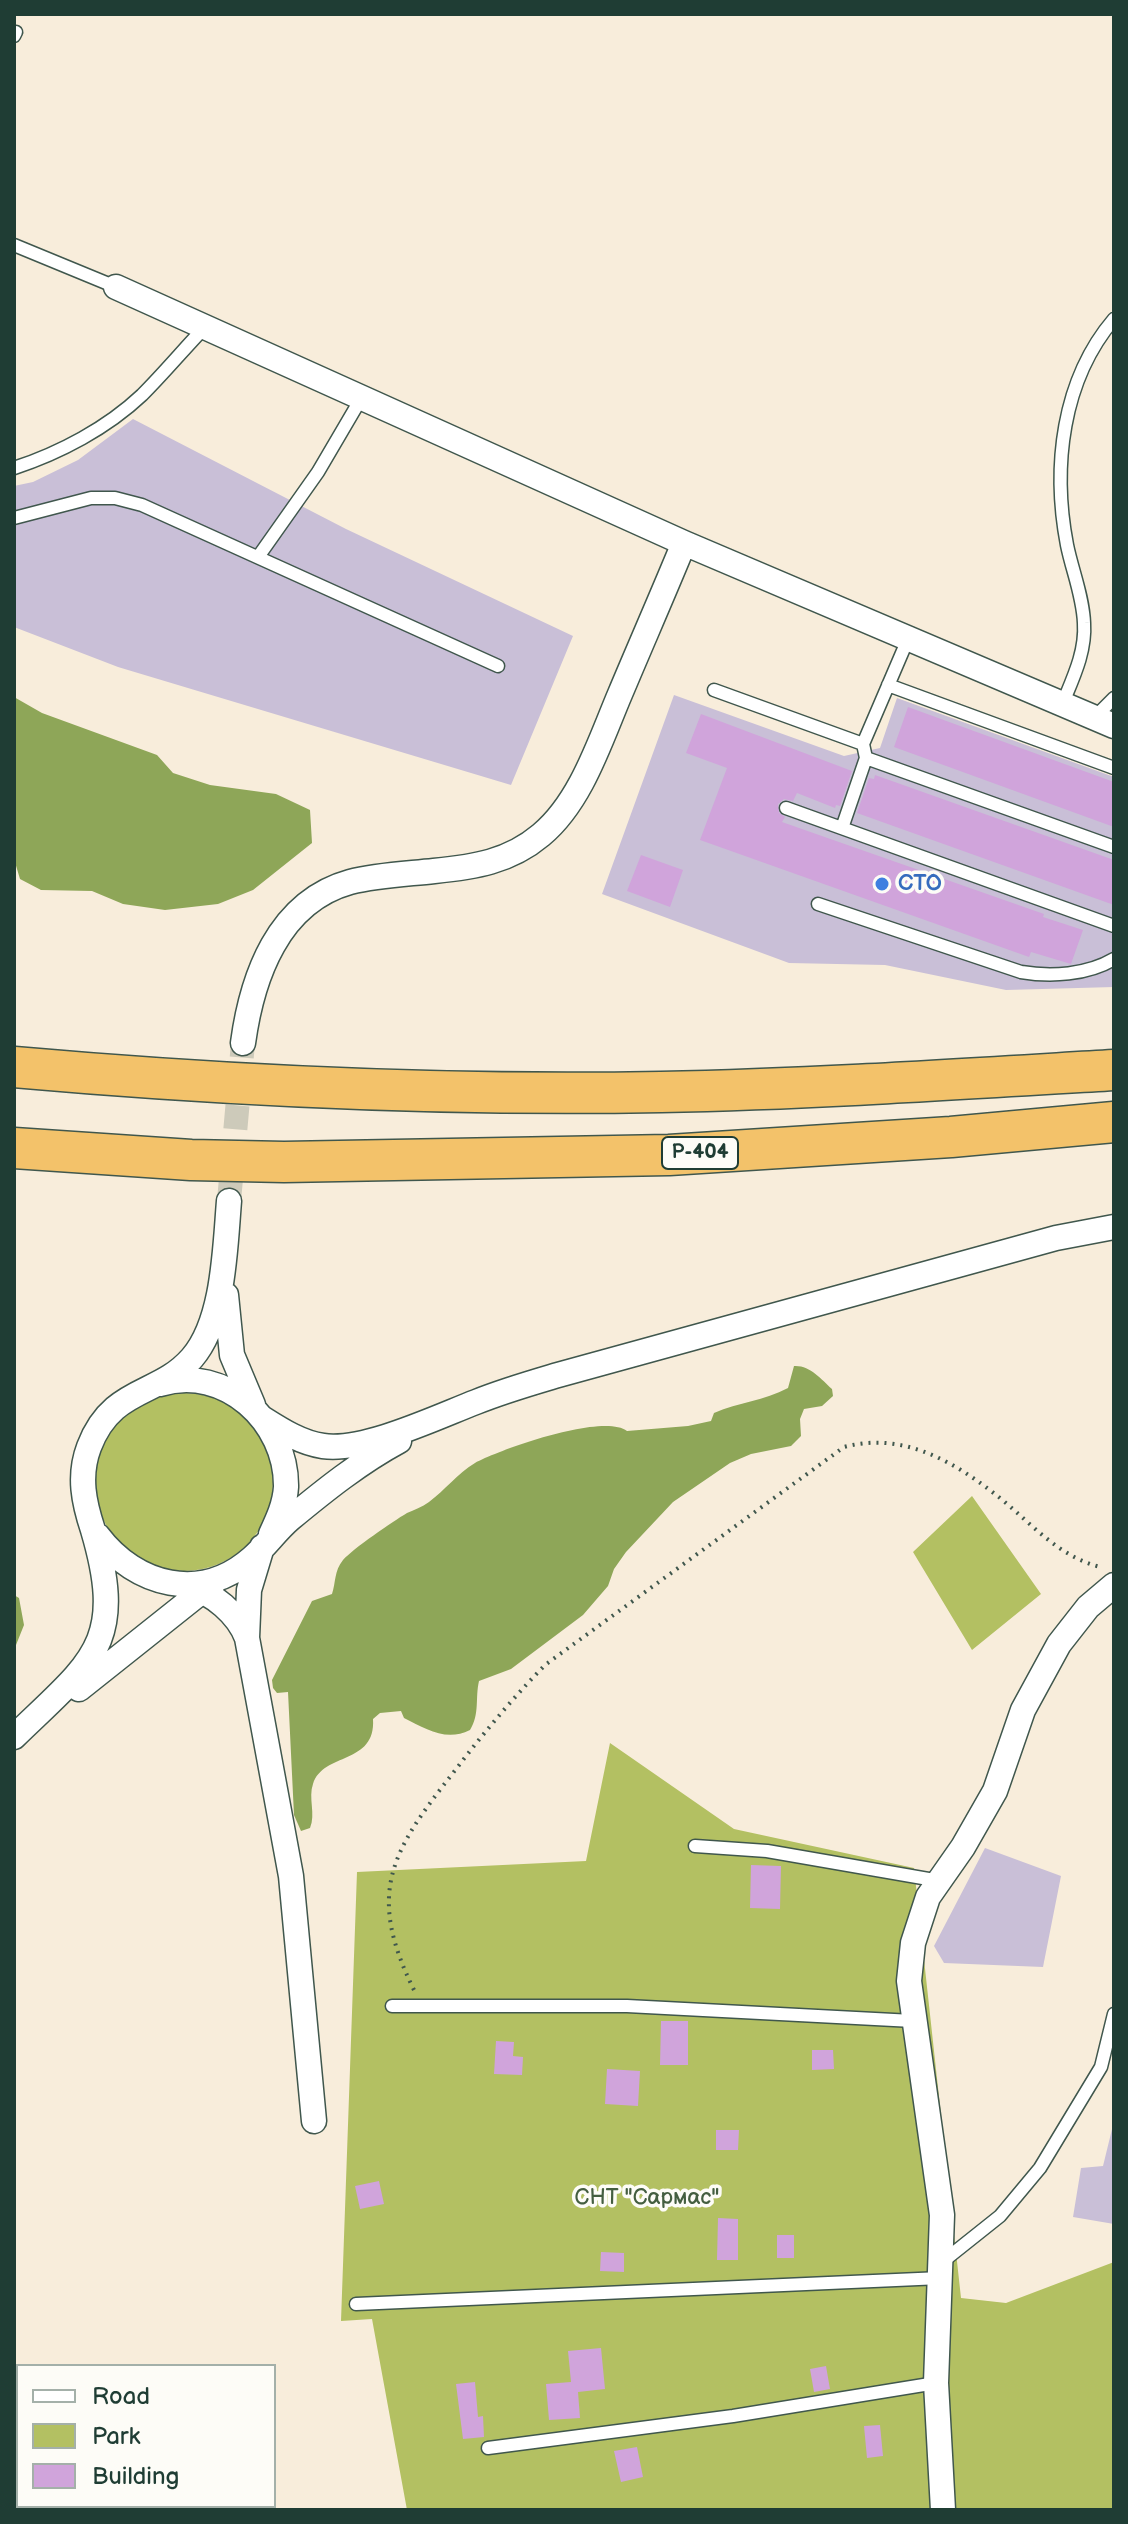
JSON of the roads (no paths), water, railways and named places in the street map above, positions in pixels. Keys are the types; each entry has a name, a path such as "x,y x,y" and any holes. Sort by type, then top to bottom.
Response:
{"highway":[{"path":"14,1067 187,1081 458,1092 662,1092 1114,1070"},
{"name":"Р-404","path":"14,1148 191,1160 315,1162 669,1155 951,1137 1114,1122"}],"street":[{"path":"116,287 684,543 1104,722"},
{"path":"243,1043 253,989 260,970 288,922 306,904 348,883 495,862 520,851 543,834 562,813 604,732 684,543"},
{"path":"948,1080 1043,1059 1114,1054"},
{"path":"951,1137 1049,1142 1114,1137"},
{"path":"14,1738 80,1672 96,1651 102,1636 107,1597 105,1577 83,1494 83,1475 94,1435 114,1409 178,1370 200,1346 210,1327 224,1257 229,1201"},
{"path":"140,1391 178,1381 206,1383 238,1396 259,1414 300,1439 334,1447 369,1441 558,1375 1056,1238 1114,1227"},
{"path":"224,1257 232,1355 248,1396 275,1436 285,1470 286,1490 282,1510 266,1542 249,1590 247,1638 291,1876 314,2121"},
{"path":"14,1738 200,1585 234,1571 349,1473 382,1450 445,1415"},
{"path":"88,1515 97,1535 111,1553 126,1565 159,1581 200,1585 235,1616 247,1638"},
{"path":"943,2510 936,2383 942,2215 913,2021 909,1981 913,1943 928,1897 963,1847 995,1791 1023,1710 1059,1644 1088,1607 1114,1585"}],"lane":[{"path":"14,245 116,287"},
{"path":"1062,705 1082,650 1084,622 1063,527 1060,483 1065,430 1075,384 1098,338 1114,319"},
{"path":"14,468 39,459 97,429 141,396 205,327"},
{"path":"258,557 318,472 362,397"},
{"path":"14,518 91,498 115,498 142,505 498,666"},
{"path":"842,828 866,758 863,744 908,639"},
{"path":"888,685 1114,768"},
{"path":"714,690 863,744"},
{"path":"1104,722 1114,698"},
{"path":"866,758 1114,847"},
{"path":"786,808 1114,926"},
{"path":"818,904 1021,972 1040,975 1098,969 1114,959"},
{"path":"695,1846 767,1851 940,1881"},
{"path":"392,2006 627,2006 913,2021"},
{"path":"356,2304 941,2270 1000,2216 1040,2168 1101,2067 1114,2014"},
{"path":"488,2448 733,2416 936,2383"}],"tunnel":[{"path":"229,1201 243,1043"}],"place":[{"name":"СТО","path":"882,884"}],"park label":[{"name":"СНТ \"Сармас\"","path":"647,2198"}]}
